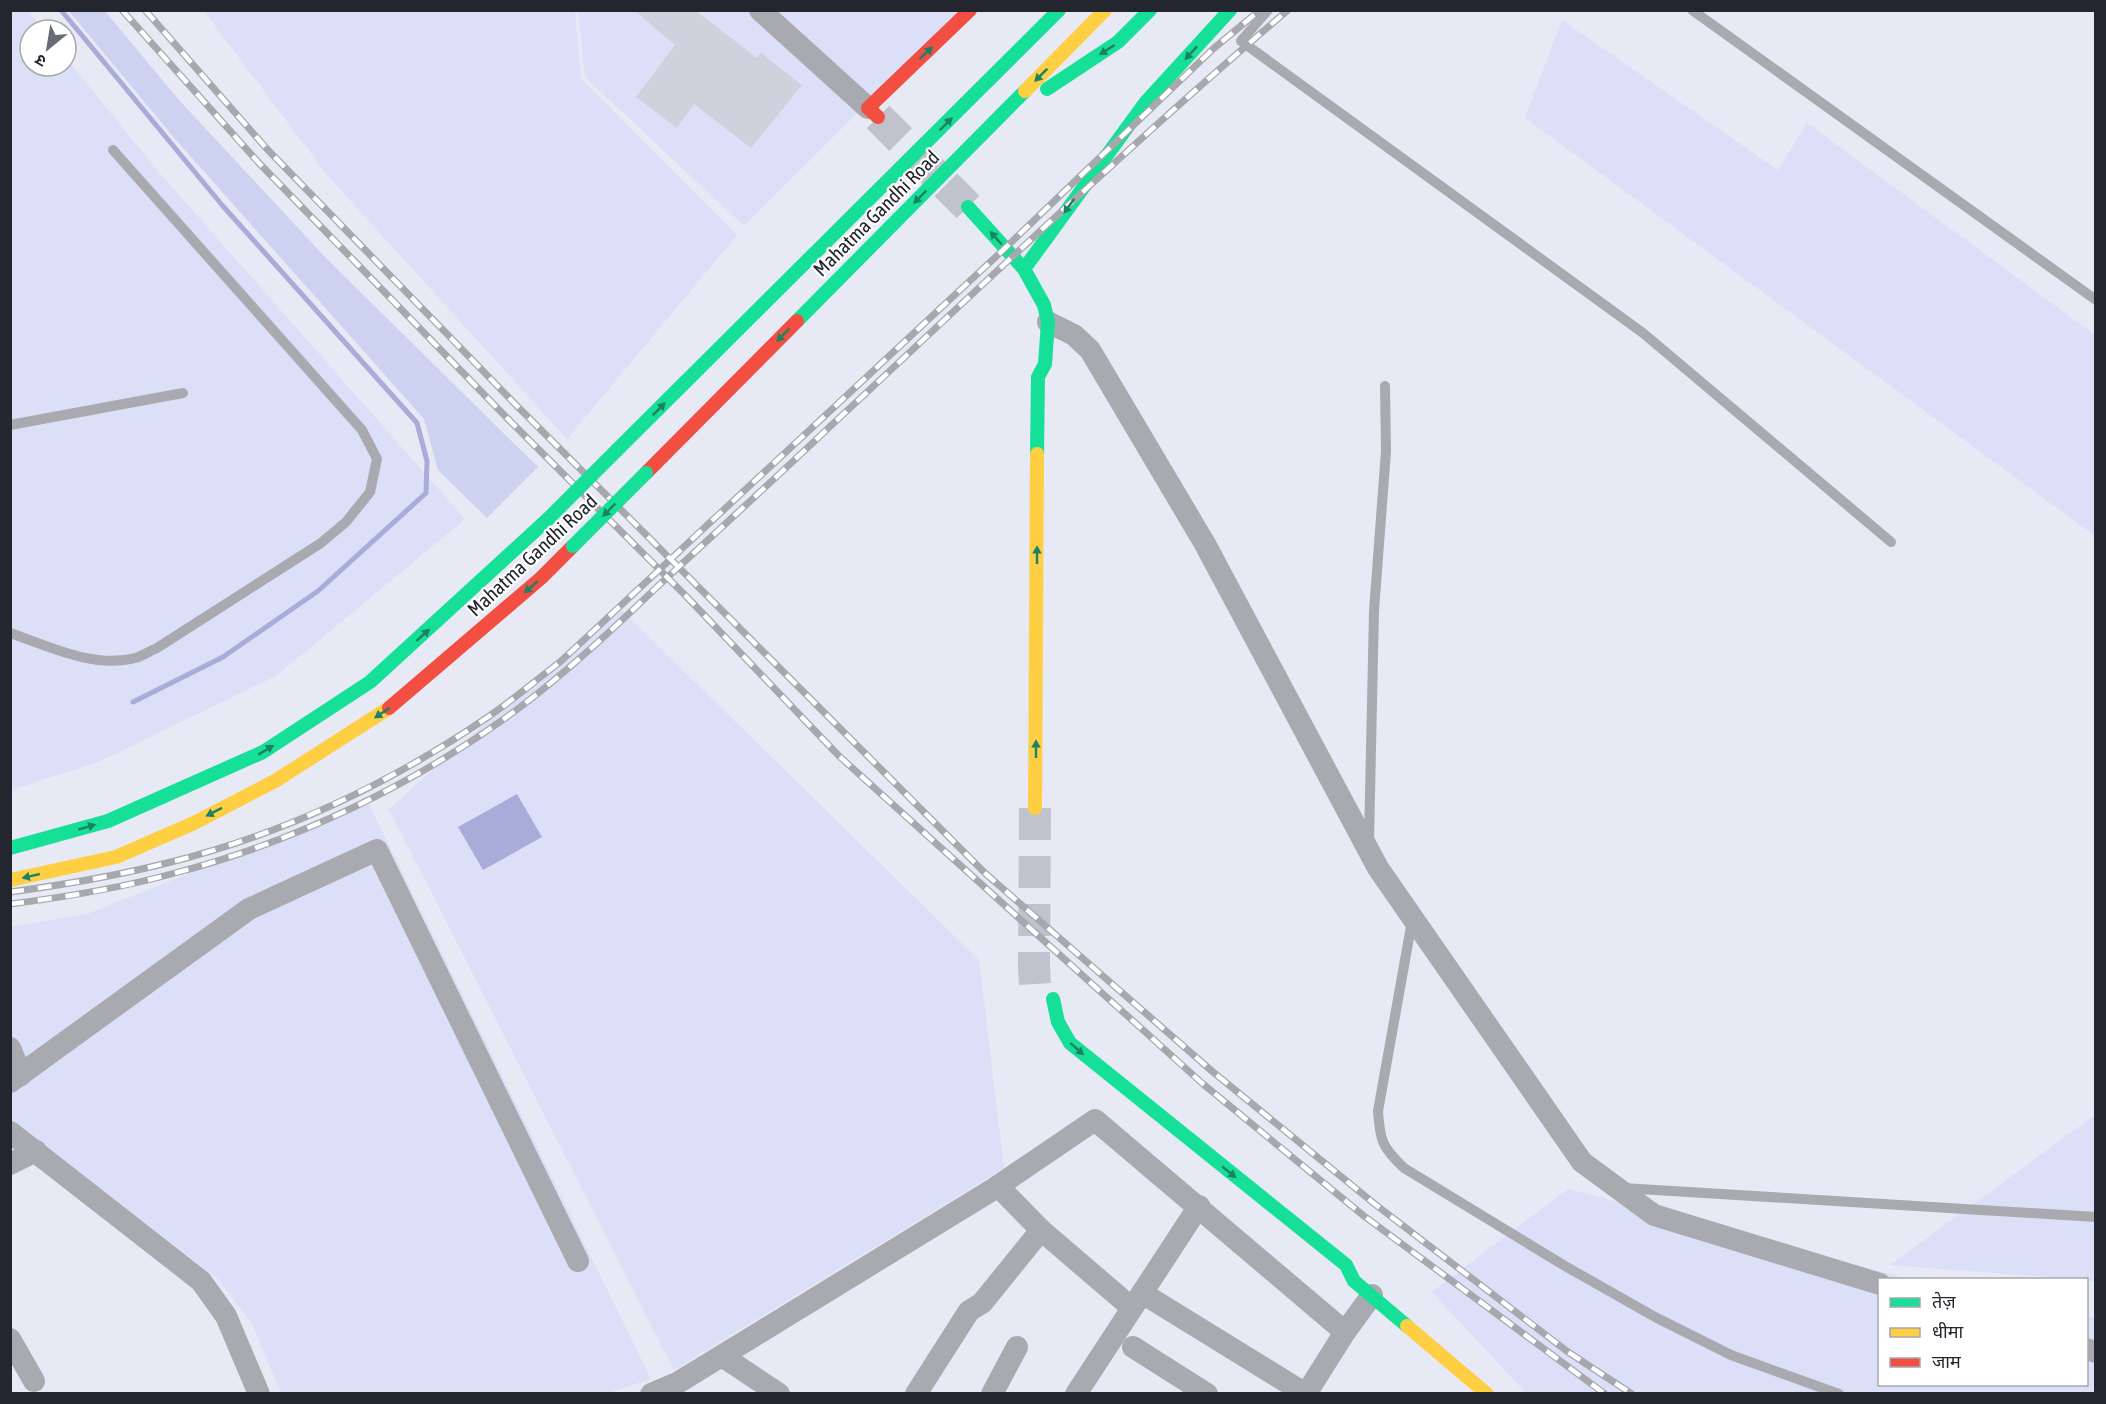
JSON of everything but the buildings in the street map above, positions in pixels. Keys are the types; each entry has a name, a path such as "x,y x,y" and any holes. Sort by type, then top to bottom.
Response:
{"main road":[{"path":"873,112 970,10"},
{"path":"965,105 1059,10"},
{"path":"991,126 1118,42 1150,10"},
{"path":"1024,269 1144,103 1230,10"},
{"path":"991,126 1101,14"},
{"path":"965,105 1011,39"},
{"name":"Mahatma Gandhi Road","path":"10,848 108,821 262,752 370,682 514,552 965,105"},
{"name":"Mahatma Gandhi Road","path":"10,880 116,857 194,823 275,781 390,707 541,578 991,126"},
{"path":"968,207 1024,269 1044,305 1048,322 1045,364 1038,377 1035,808"},
{"path":"1045,364 1054,377"},
{"path":"1053,999 1060,1030 1070,1043 1346,1265 1354,1281 1487,1394"},
{"path":"1338,1278 1354,1281"}],"street":[{"path":"760,10 873,112"},
{"path":"1048,322 1074,335 1090,350 1205,544 1378,868 1582,1162 1654,1215 1878,1283"},
{"path":"10,1048 16,1078 249,909 377,850 578,1261"},
{"path":"651,1394 679,1382 998,1186 1095,1120 1345,1332"},
{"path":"10,1132 201,1281 226,1316 259,1394"},
{"path":"10,1164 36,1151"},
{"path":"998,1186 1041,1230 1137,1301 1306,1394 1345,1332 1372,1295"},
{"path":"1085,1391 1137,1301 1199,1206"},
{"path":"916,1394 969,1311 982,1303 1041,1230"},
{"path":"10,1339 34,1381"},
{"path":"992,1394 1017,1347"},
{"path":"1133,1347 1207,1394"},
{"path":"722,1356 779,1394"}],"lane":[{"path":"1268,10 1241,41 1643,333 1891,542"},
{"path":"1692,10 2096,300"},
{"path":"10,633 84,657 109,660 135,658 157,648 321,543 345,522 370,492 377,459 362,430 112,150"},
{"path":"1369,851 1374,611 1386,451 1385,386"},
{"path":"10,425 183,393"},
{"path":"1413,918 1378,1111 1380,1136 1388,1153 1404,1168 1565,1266 1655,1317 1731,1355 1839,1394"},
{"path":"1617,1187 2096,1217"}],"shaded area":[{"path":"27,10 33,18 18,18 18,78 78,78 78,73 156,169 465,519 276,676 98,762 11,790 10,11"},
{"path":"69,11 105,11 179,100 326,258 538,467 487,518 438,470 424,419 176,140 78,22 78,18 75,18"},
{"path":"204,11 575,11 581,79 737,235 567,439 328,176"},
{"path":"578,11 960,11 744,226 585,77"},
{"path":"1562,20 1778,170 1807,123 2095,335 2095,536 1525,118"},
{"path":"617,606 979,960 1004,1168 674,1370 389,809"},
{"path":"517,794 542,837 483,870 458,827"},
{"path":"368,802 651,1379 605,1394 281,1393 252,1324 218,1279 11,1120 10,927 87,914"},
{"path":"2095,1115 2095,1282 2088,1281 2088,1278 2060,1278 1890,1265"},
{"path":"1568,1189 1905,1278 1878,1278 1878,1386 2088,1386 2088,1316 2095,1318 2095,1393 1526,1393 1432,1292"}],"waterway":[{"path":"61,10 222,205 417,423 427,461 426,493 318,591 223,657 133,702"}],"tunnel":[{"path":"878,117 968,207"},
{"path":"1035,808 1034,967 1036,1000"}],"railway":[{"path":"122,10 258,162 505,416 685,595 839,756 1203,1084 1364,1216 1605,1394"},
{"path":"145,10 267,149 517,406 986,874 1213,1072 1376,1205 1568,1352 1632,1394"},
{"path":"10,892 89,880 147,868 252,838 374,785 451,741 497,710 560,662 1001,252 1213,49 1260,10"},
{"path":"10,904 73,895 175,873 221,860 311,827 355,807 440,761 519,708 590,649 1052,220 1288,10"}],"traffic: fast":[{"path":"617,450 1059,10"},
{"path":"1047,89 1118,42 1150,10"},
{"path":"1024,269 1145,103 1230,10"},
{"path":"797,321 1025,91"},
{"path":"968,207 1024,269 1044,305 1048,322 1045,364 1038,377 1037,454"},
{"path":"548,519 617,450"},
{"path":"573,546 646,473"},
{"path":"10,848 108,821 263,752 370,682 548,519"},
{"path":"1053,999 1058,1022 1070,1043 1346,1265 1354,1281 1407,1326"}],"traffic: slow":[{"path":"1025,91 1105,10"},
{"path":"1035,808 1037,454"},
{"path":"10,880 116,857 194,823 275,781 389,708"},
{"path":"1407,1326 1487,1394"}],"traffic: jam":[{"path":"878,117 868,108 970,10"},
{"path":"646,473 797,321"},
{"path":"389,708 541,578 573,546"}]}
